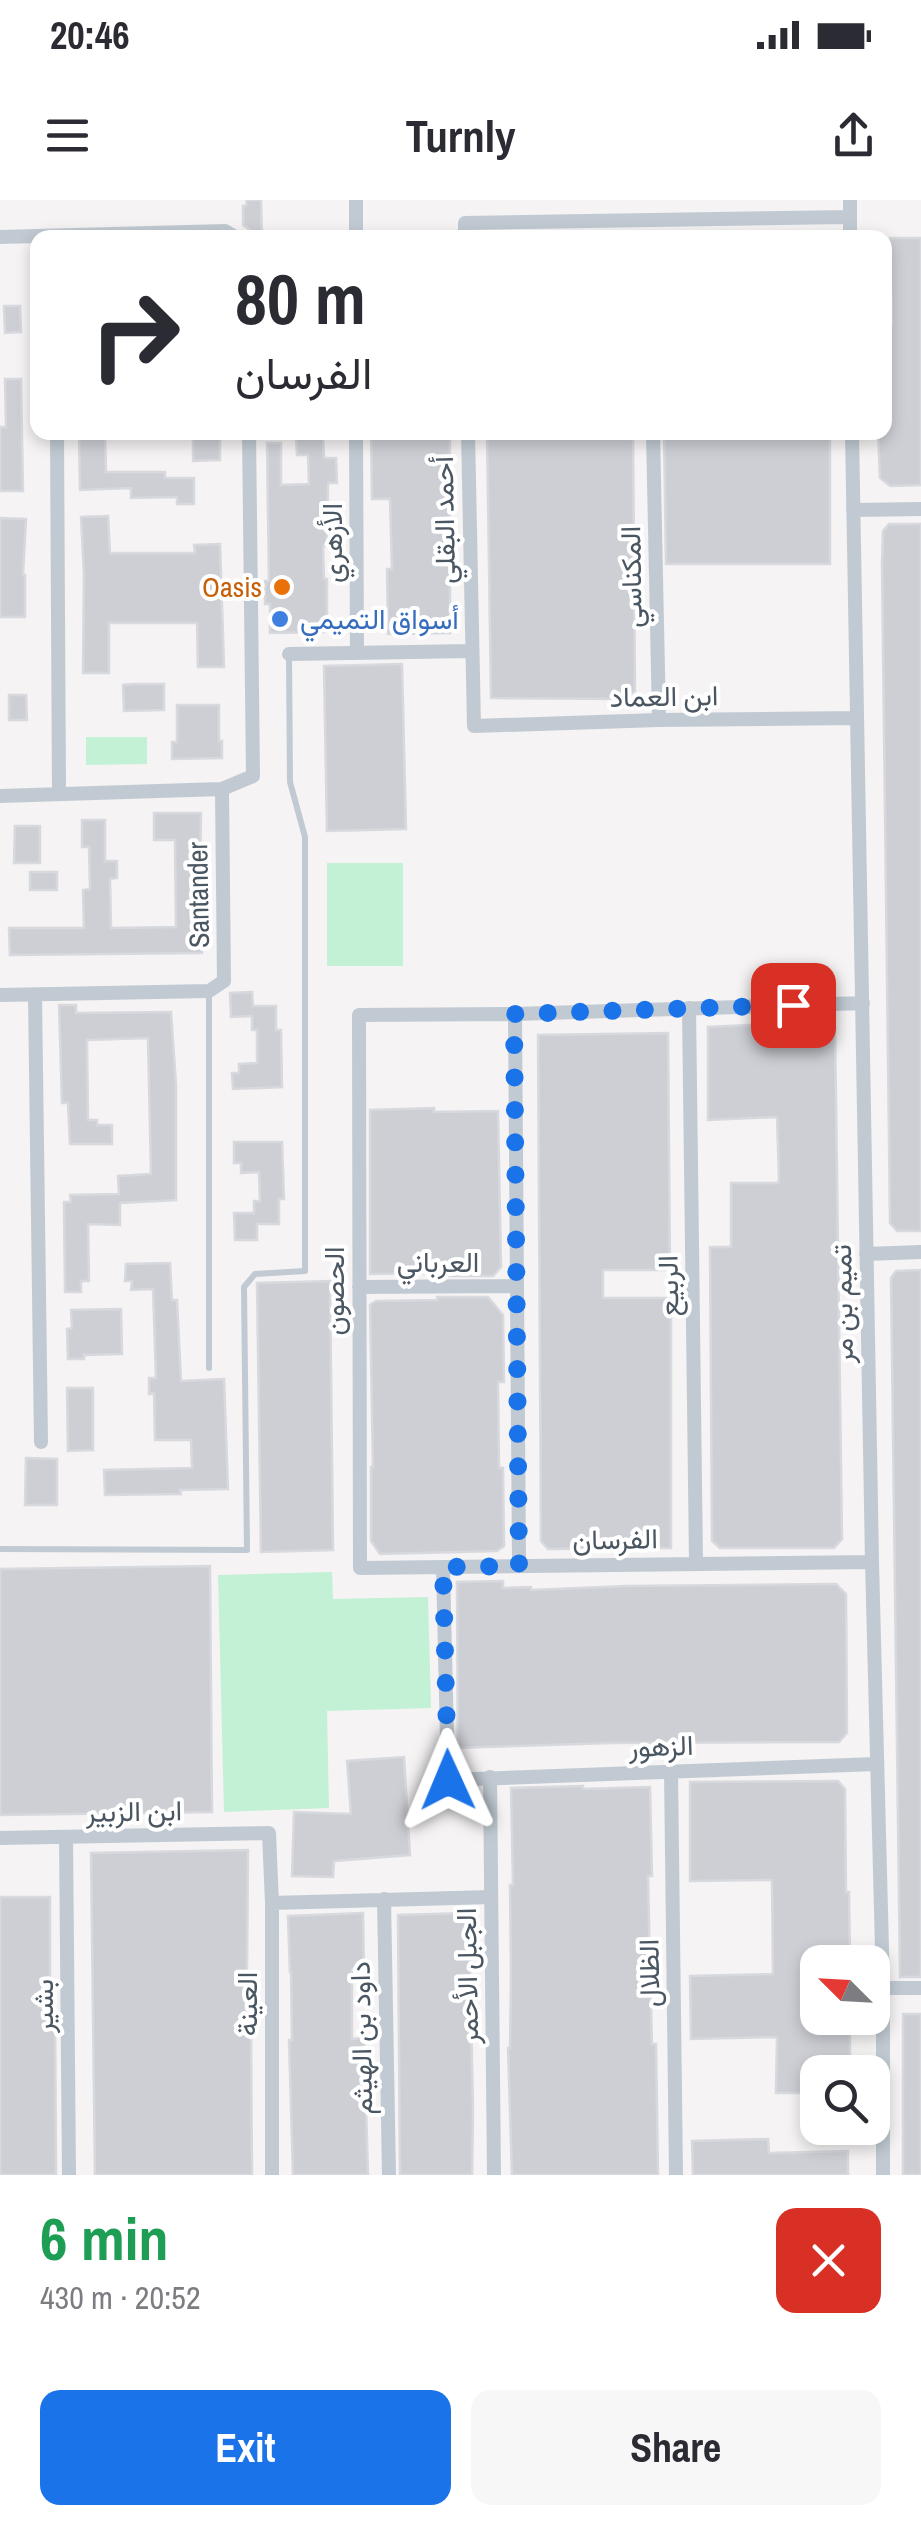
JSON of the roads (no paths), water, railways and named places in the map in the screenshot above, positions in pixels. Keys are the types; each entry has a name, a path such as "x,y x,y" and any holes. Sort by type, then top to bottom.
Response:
{"street":[{"path":"356,200 356,230"},
{"path":"850,200 850,230"},
{"path":"465,230 649,230 850,217"},
{"path":"0,237 30,237"},
{"path":"56,440 58,794"},
{"path":"0,796 222,789 253,776 249,440"},
{"name":"الأزهري","path":"356,440 357,653"},
{"name":"أحمد البقلي","path":"468,440 474,726"},
{"name":"المكناسي","path":"653,440 659,720"},
{"name":"تميم بن مر","path":"852,440 882,1945"},
{"path":"853,510 921,509"},
{"path":"289,654 471,651"},
{"name":"ابن العماد","path":"474,726 856,718"},
{"name":"Santander","path":"208,991 224,980 222,789"},
{"path":"0,995 208,991"},
{"path":"35,994 41,1442"},
{"path":"519,1566 514,1014 863,1003"},
{"name":"الربيع","path":"689,1008 696,1562"},
{"name":"الحصون","path":"360,1568 359,1015 514,1014"},
{"path":"866,1254 921,1252"},
{"name":"العرباني","path":"360,1287 517,1286"},
{"name":"الفرسان","path":"360,1568 872,1562"},
{"name":"الزهور","path":"443,1567 448,1780 876,1764"},
{"name":"الظلال","path":"671,1770 676,2175"},
{"name":"الجبل الأحمر","path":"490,1777 494,2175"},
{"name":"ابن الزبير","path":"0,1838 269,1833"},
{"name":"العينة","path":"269,1833 272,2175"},
{"name":"بشير","path":"66,1837 69,2175"},
{"path":"272,1903 491,1898"},
{"name":"داود بن الهيثم","path":"384,1899 389,2175"},
{"path":"890,1988 921,1988"},
{"name":"تميم بن مر","path":"883,2035 883,2175"}],"lane":[{"path":"0,1549 247,1550 244,1287 255,1274 305,1271 305,837 290,782 289,654"},
{"path":"208,991 209,1368"}],"place":[{"name":"Oasis","path":"282,587"},
{"name":"أسواق التميمي","path":"280,619"}]}
